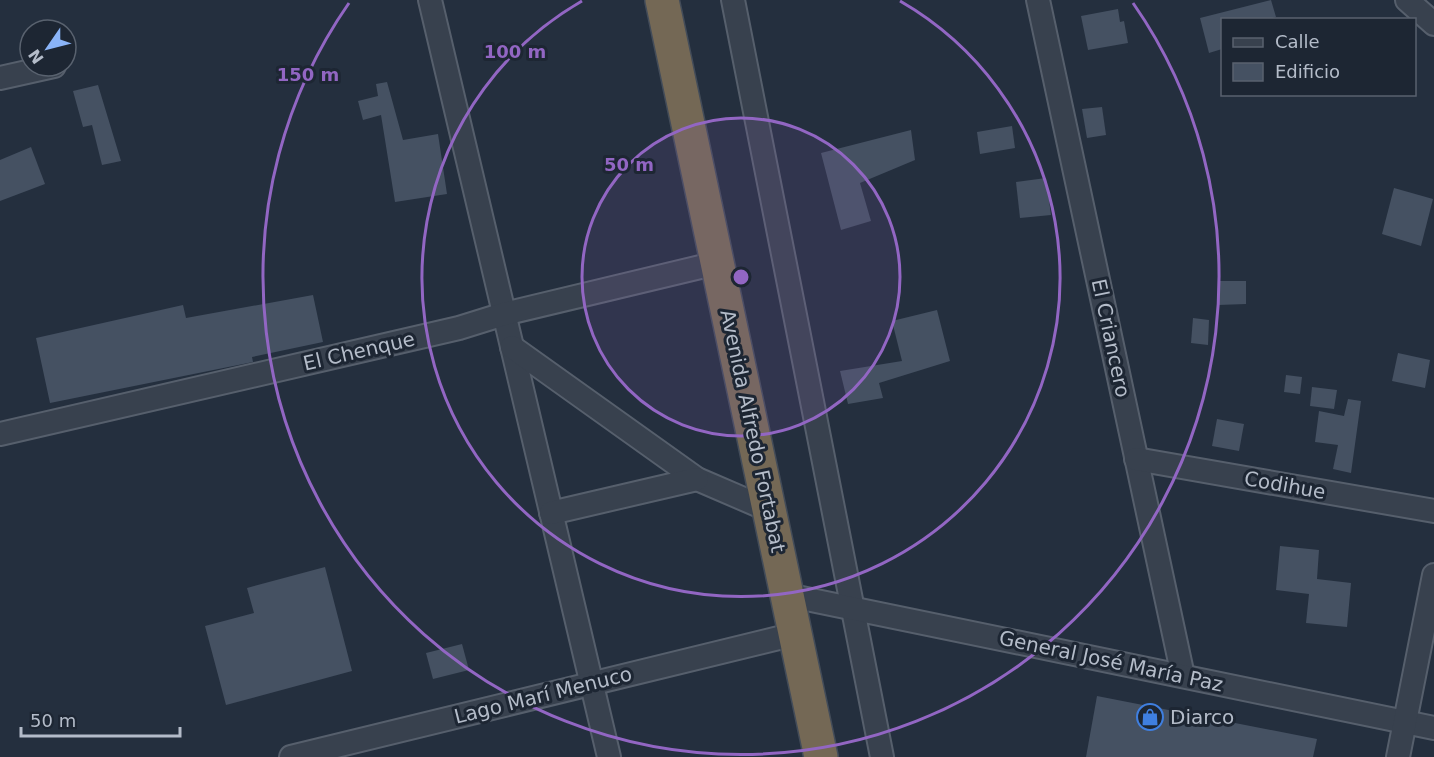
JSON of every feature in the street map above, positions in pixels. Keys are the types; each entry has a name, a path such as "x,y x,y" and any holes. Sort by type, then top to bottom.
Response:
{"highway":[{"name":"Avenida Alfredo Fortabat","path":"662,0 821,757"}],"street":[{"path":"430,0 609,757"},
{"path":"733,0 882,757"},
{"name":"El Criancero","path":"1038,0 1183,676"},
{"path":"1407,0 1434,24"},
{"path":"0,78 18,74"},
{"name":"El Chenque","path":"0,434 459,328 504,314 717,263"},
{"path":"512,346 697,479 769,510"},
{"name":"Codihue","path":"1136,459 1434,510"},
{"path":"551,513 697,479"},
{"path":"1398,757 1434,576"},
{"name":"General José María Paz","path":"787,595 1434,728"},
{"name":"Lago Marí Menuco","path":"291,757 795,633"}],"building":[{"path":"1271,0 1276,17 1221,18 1221,49 1209,53 1200,18"},
{"path":"1118,9 1120,22 1124,21 1128,43 1088,50 1081,16"},
{"path":"387,82 403,140 438,134 447,194 395,202 381,115 363,120 358,101 378,96 376,84"},
{"path":"98,85 121,161 102,165 92,125 83,127 73,91"},
{"path":"1102,107 1106,135 1087,138 1082,109"},
{"path":"1012,126 1015,148 980,154 977,132"},
{"path":"911,130 915,160 860,183 871,221 841,230 821,153"},
{"path":"31,147 45,184 0,201 0,160"},
{"path":"1046,178 1051,215 1020,218 1016,182"},
{"path":"1394,188 1433,199 1421,246 1382,234"},
{"path":"1218,281 1246,281 1246,304 1218,305"},
{"path":"313,295 323,342 252,357 253,362 50,403 36,338 183,305 186,318"},
{"path":"937,310 950,361 879,383 883,398 848,404 840,371 902,361 892,321"},
{"path":"1193,318 1209,320 1208,345 1191,343"},
{"path":"1398,353 1430,360 1425,388 1392,381"},
{"path":"1286,375 1302,377 1300,394 1284,392"},
{"path":"1312,387 1337,390 1334,409 1310,406"},
{"path":"1348,399 1361,401 1351,473 1333,469 1338,445 1315,442 1319,411 1344,416"},
{"path":"1217,419 1244,424 1239,451 1212,446"},
{"path":"1280,546 1319,550 1317,579 1351,583 1347,627 1306,623 1309,594 1276,590"},
{"path":"325,567 352,671 226,705 205,626 254,613 247,588"},
{"path":"462,644 469,670 433,679 426,653"},
{"name":"Diarco","path":"1097,696 1317,739 1313,757 1086,757"}],"place":[{"name":"Diarco","path":"1150,717"}]}
